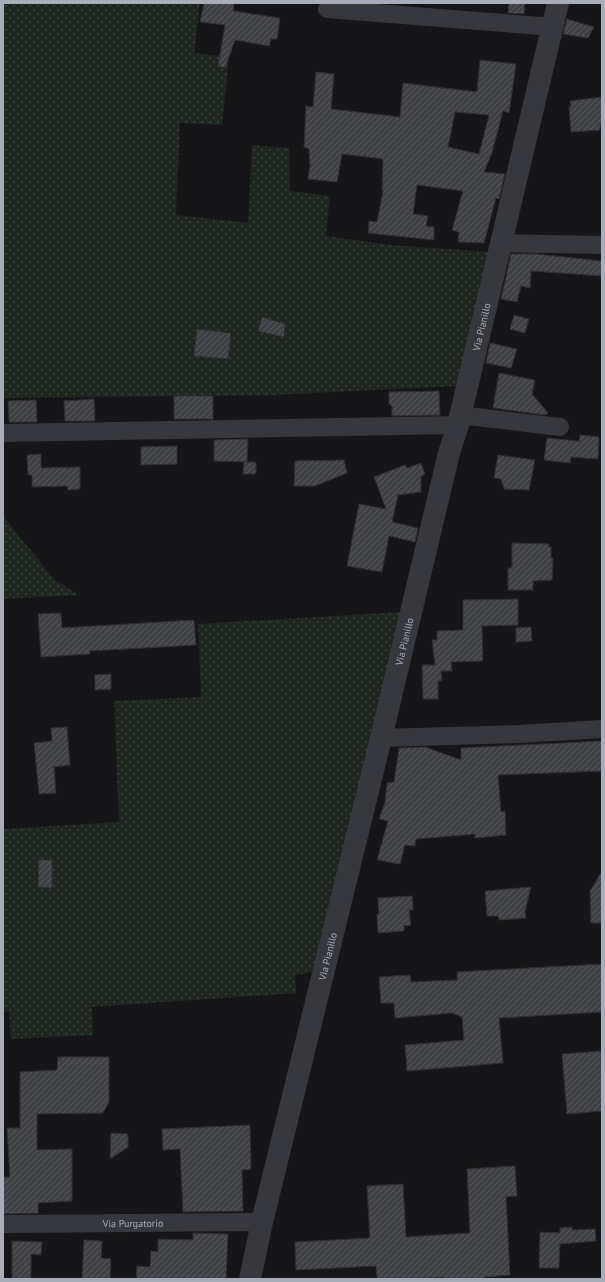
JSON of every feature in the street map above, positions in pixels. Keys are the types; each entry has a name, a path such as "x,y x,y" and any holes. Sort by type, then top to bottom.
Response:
{"street":[{"name":"Via Pianillo","path":"250,1279 262,1222 381,738 447,461 459,420 558,3"},
{"path":"327,9 553,27"},
{"path":"501,243 602,245"},
{"path":"3,433 459,420 560,427"},
{"path":"381,738 519,734 602,729"},
{"name":"Via Purgatorio","path":"3,1224 262,1222"}],"shaded area":[{"path":"3,3 200,3 194,53 229,57 222,125 180,123 176,215 248,223 252,145 289,148 290,191 330,196 326,236 390,245 491,252 458,386 271,395 3,398"},
{"path":"3,516 55,580 79,595 3,599"},
{"path":"402,612 314,972 295,975 296,993 92,1007 93,1035 11,1039 9,1012 3,1012 3,829 119,822 114,701 201,697 198,624"}],"building":[{"path":"204,3 234,3 233,11 280,18 277,39 271,39 269,46 235,40 225,68 218,66 225,25 200,22"},
{"path":"509,3 525,3 524,14 508,13"},
{"path":"567,19 594,27 588,38 563,34"},
{"path":"480,60 516,64 509,113 503,111 492,153 484,172 505,174 499,199 496,198 484,243 458,242 459,232 452,230 463,191 417,185 413,214 428,216 426,226 434,227 434,240 368,233 369,221 377,222 383,191 383,159 342,154 337,182 308,179 310,166 309,149 304,147 306,106 313,107 316,72 334,74 331,109 400,117 403,83 477,92","holes":["455,112 489,115 479,154 448,147"]},
{"path":"602,97 602,125 600,125 600,130 571,132 570,101"},
{"path":"511,254 536,254 602,261 602,276 531,271 530,288 521,286 517,302 501,299"},
{"path":"514,315 529,319 525,333 510,329"},
{"path":"262,317 285,324 284,337 258,331"},
{"path":"197,329 231,333 228,359 194,356"},
{"path":"490,343 517,349 511,368 486,363"},
{"path":"499,373 535,380 532,394 548,413 545,415 493,408"},
{"path":"439,391 440,415 392,416 392,406 389,404 389,392"},
{"path":"174,396 213,396 213,419 174,419"},
{"path":"94,399 95,421 65,421 64,401"},
{"path":"36,400 37,422 9,422 8,401"},
{"path":"580,435 599,437 598,459 571,457 570,463 544,460 547,438 579,441"},
{"path":"248,439 247,462 214,461 214,440"},
{"path":"177,446 177,464 141,465 141,447"},
{"path":"41,454 41,468 80,467 80,489 68,490 67,486 32,487 32,475 28,475 27,455"},
{"path":"498,455 535,460 529,490 504,489 501,479 494,478"},
{"path":"344,460 347,473 315,486 294,486 295,461"},
{"path":"244,462 256,462 256,474 243,474"},
{"path":"421,463 425,474 421,477 421,492 398,495 392,522 418,528 415,542 389,536 382,572 347,566 359,504 386,509 374,477 405,465 407,468"},
{"path":"512,543 549,544 548,547 551,547 551,558 553,558 552,580 533,581 533,590 508,590 508,568 512,568"},
{"path":"518,599 518,625 482,626 483,661 451,662 452,671 441,671 442,681 438,681 438,699 423,699 422,665 435,665 432,640 437,640 437,631 463,630 463,600"},
{"path":"61,613 62,628 194,620 196,645 90,651 90,654 41,657 38,614"},
{"path":"531,627 532,641 516,642 516,628"},
{"path":"111,674 111,689 95,690 95,675"},
{"path":"67,727 70,765 54,767 56,793 39,794 34,743 52,741 51,728"},
{"path":"602,741 602,771 498,775 501,812 505,811 506,835 475,838 475,834 416,839 415,846 405,845 400,864 377,860 388,821 379,819 385,802 387,783 394,782 399,748 425,747 461,760 461,748"},
{"path":"39,860 52,860 52,888 38,887"},
{"path":"602,871 602,923 591,923 590,891"},
{"path":"531,887 525,912 526,918 499,920 498,916 487,916 485,891"},
{"path":"412,896 413,910 409,910 411,925 404,926 404,931 378,933 378,898"},
{"path":"602,964 602,1012 499,1018 503,1063 407,1071 405,1045 464,1040 462,1017 452,1013 395,1018 394,1003 381,1003 379,977 410,975 411,982 457,980 457,972"},
{"path":"601,1051 602,1111 567,1114 562,1054"},
{"path":"58,1057 109,1057 109,1102 103,1113 37,1114 37,1150 72,1149 72,1201 38,1203 38,1213 3,1214 3,1177 10,1177 7,1128 20,1128 20,1072 57,1070"},
{"path":"250,1125 251,1169 242,1170 243,1211 183,1212 180,1149 163,1150 162,1129"},
{"path":"111,1133 128,1134 128,1147 110,1159"},
{"path":"515,1166 517,1196 506,1197 510,1275 485,1277 485,1279 444,1279 444,1277 419,1279 377,1279 376,1266 296,1270 295,1242 370,1238 367,1186 403,1184 406,1237 470,1233 467,1169"},
{"path":"572,1227 572,1230 595,1229 596,1241 560,1244 559,1268 539,1268 540,1232 560,1233 560,1228"},
{"path":"193,1233 228,1234 226,1279 136,1279 137,1266 150,1267 151,1251 158,1252 158,1239 193,1240"},
{"path":"84,1240 102,1241 101,1258 111,1259 110,1279 82,1279"},
{"path":"12,1241 42,1242 41,1255 31,1254 31,1279 12,1279"}]}
